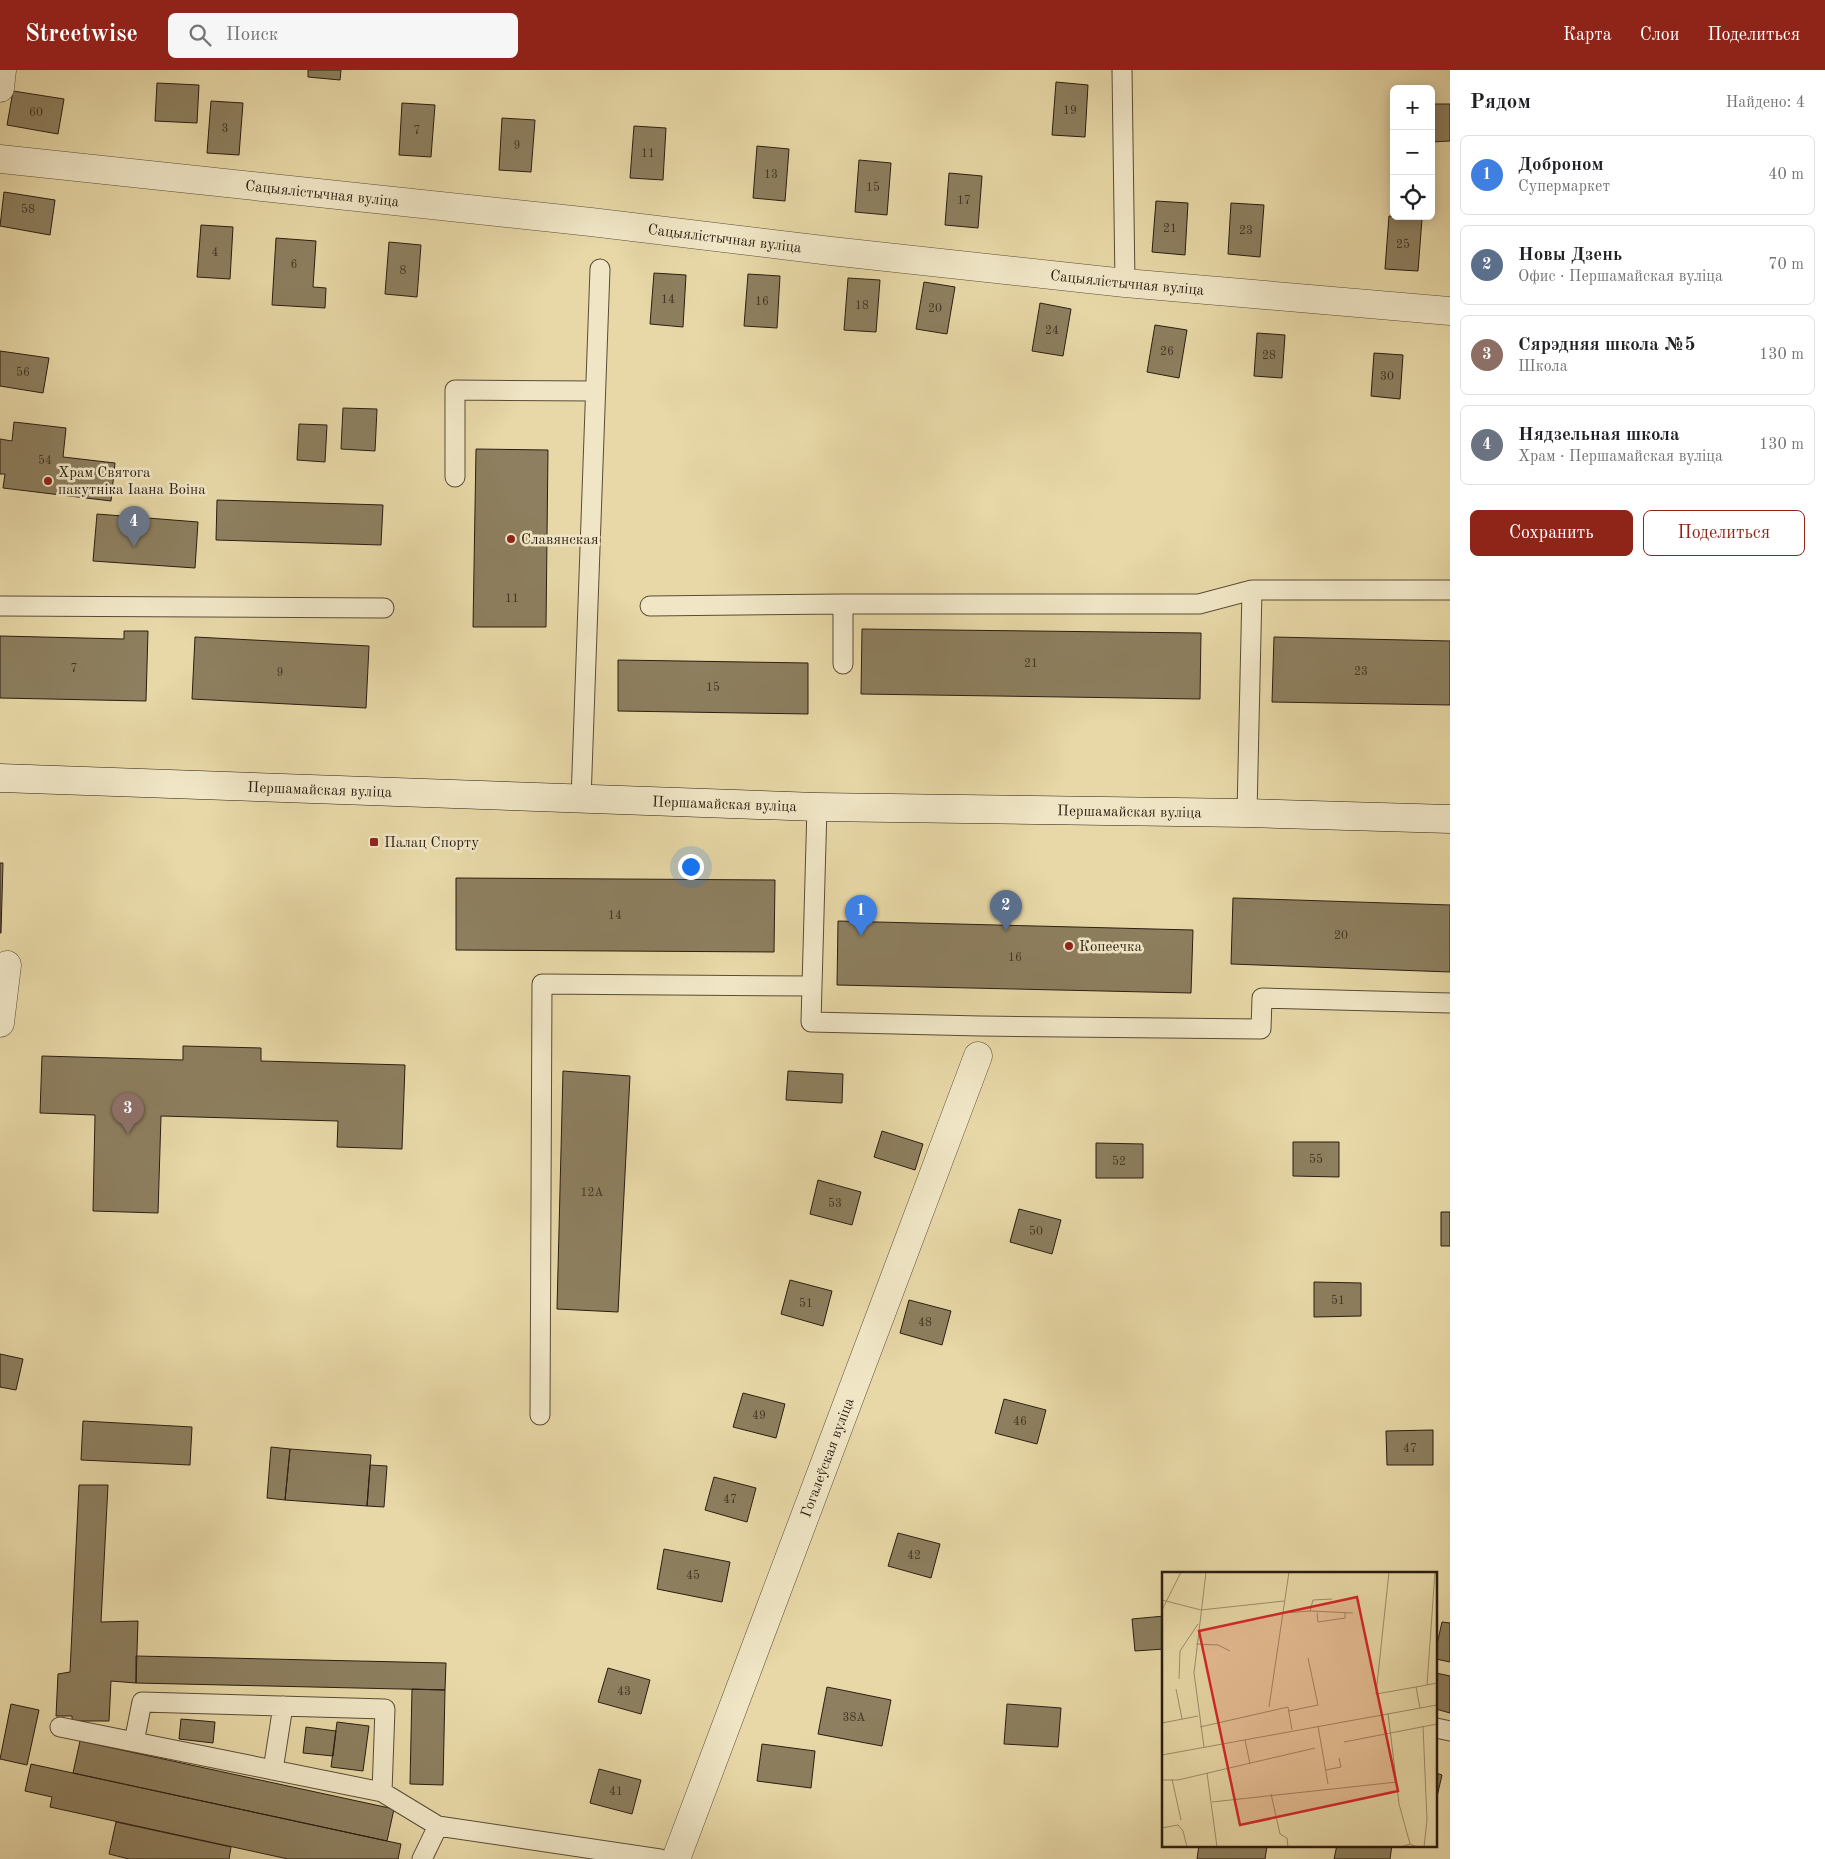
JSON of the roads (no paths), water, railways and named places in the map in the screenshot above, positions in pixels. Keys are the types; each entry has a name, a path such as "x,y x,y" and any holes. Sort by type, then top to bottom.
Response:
{"street":[{"path":"0,88 2,70"},
{"name":"Сацыялістычная вуліца","path":"0,159 581,220 841,252 1125,283 1450,312"},
{"name":"Першамайская вуліца","path":"0,778 817,807 1247,813 1450,819"},
{"path":"0,1023 4,964"},
{"name":"Гогалеўская вуліца","path":"676,1859 978,1056"}],"lane":[{"path":"1122,70 1125,283"},
{"path":"581,800 600,269"},
{"path":"455,477 454,390 595,391"},
{"path":"650,606 1199,604 1252,590 1450,590"},
{"path":"1247,813 1252,590"},
{"path":"843,604 843,664"},
{"path":"0,606 384,608"},
{"path":"817,807 812,1022 1262,1029 1262,998 1450,1003"},
{"path":"540,1415 542,984 812,986"},
{"path":"134,1742 142,1702 385,1709 382,1792"},
{"path":"274,1770 282,1706"},
{"path":"60,1727 382,1792 438,1826 660,1859"},
{"path":"422,1859 438,1826"}],"place":[{"name":"Храм Святога пакутніка Іаана Воіна","path":"48,481"},
{"name":"Славянская","path":"511,539"},
{"name":"Нядзельная школа","path":"134,547"},
{"name":"Палац Спорту","path":"374,842"},
{"name":"Новы Дзень","path":"1006,931"},
{"name":"Доброном","path":"861,936"},
{"name":"Копеечка","path":"1069,946"},
{"name":"Сярэдняя школа №5","path":"128,1134"}]}
